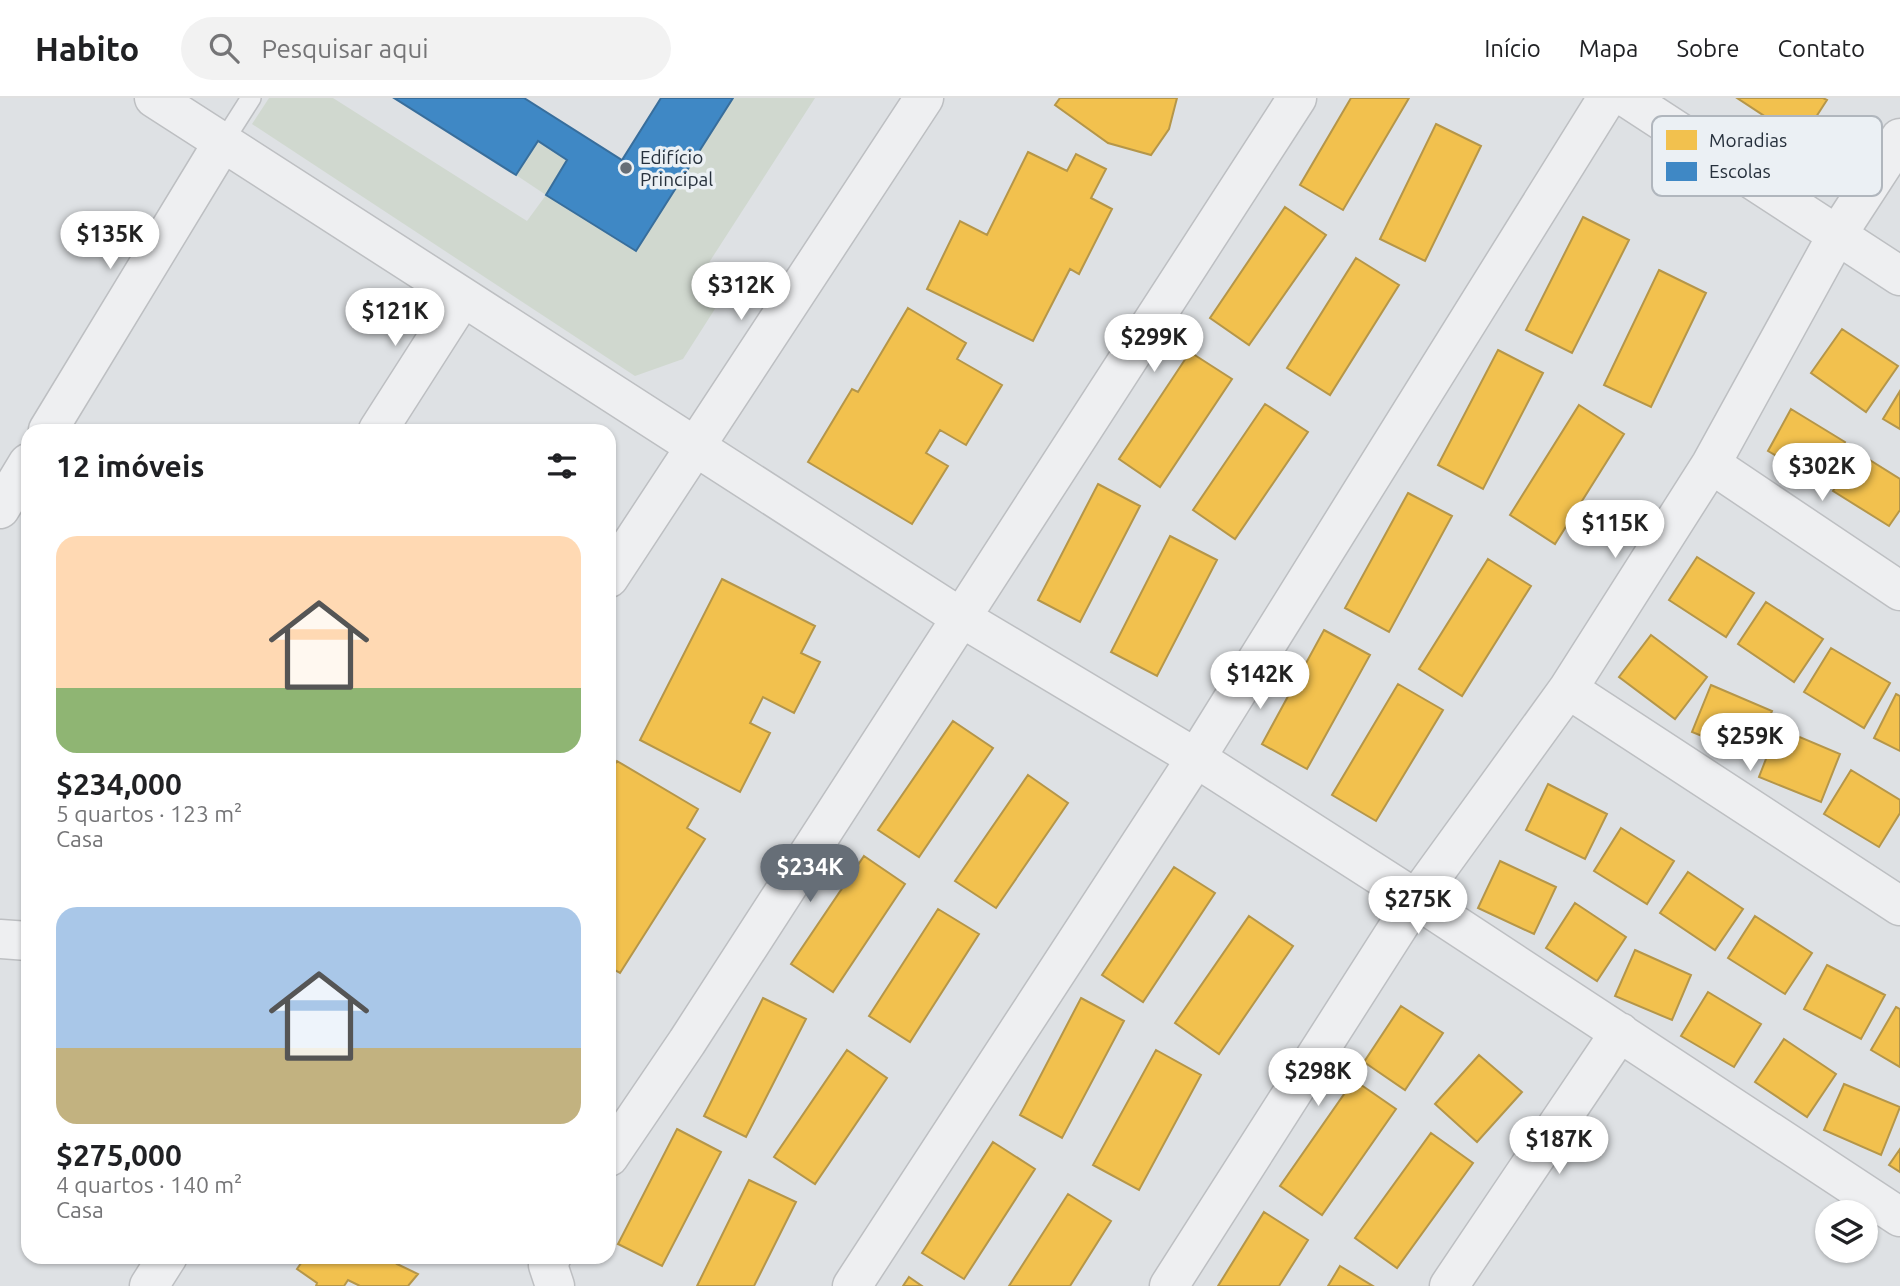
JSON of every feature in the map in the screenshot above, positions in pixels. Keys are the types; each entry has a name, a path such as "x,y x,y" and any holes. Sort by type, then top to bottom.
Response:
{"street":[{"path":"154,98 960,617 1196,758 1900,1217"},
{"path":"616,567 924,98"},
{"path":"616,1146 1297,98"},
{"path":"852,1286 1196,758 1607,98"},
{"path":"1628,98 1655,116"},
{"path":"1882,166 1900,138"},
{"path":"52,424 223,142"},
{"path":"1778,196 1900,276"},
{"path":"1169,1286 1416,899 1568,690 1711,464 1837,235 1862,196"},
{"path":"382,424 463,298"},
{"path":"1711,464 1900,591"},
{"path":"0,509 21,474"},
{"path":"1568,690 1900,906"},
{"path":"0,939 21,940"},
{"path":"1448,1286 1620,1032"},
{"path":"149,1286 163,1264"},
{"path":"548,1264 555,1286"}],"lane":[{"path":"223,142 251,98"}],"shaded area":[{"path":"269,98 333,98 527,221 546,195 636,251 733,98 815,98 710,261 720,301 683,359 635,376 252,124"},
{"path":"538,141 567,160 546,195 516,175"}],"building: Moradias":[{"path":"1060,98 1177,98 1169,129 1151,155 1108,143 1055,105"},
{"path":"1351,98 1409,98 1343,210 1300,185"},
{"path":"1737,98 1827,100 1817,116 1764,116"},
{"path":"1436,124 1481,146 1425,261 1380,239"},
{"path":"1028,152 1067,171 1076,154 1106,169 1091,198 1112,209 1079,274 1070,269 1033,341 927,289 960,221 987,235"},
{"path":"1285,207 1326,235 1249,345 1210,318"},
{"path":"1583,217 1629,240 1572,353 1526,330"},
{"path":"1356,258 1399,285 1330,395 1287,368"},
{"path":"1659,270 1706,293 1651,407 1604,385"},
{"path":"908,308 966,343 957,359 1002,385 966,445 940,430 926,453 948,466 912,524 808,462 852,389 858,392"},
{"path":"1842,329 1898,366 1866,412 1811,373"},
{"path":"1498,350 1543,373 1483,489 1438,465"},
{"path":"1190,352 1232,379 1160,487 1119,459"},
{"path":"1900,391 1900,429 1883,419"},
{"path":"1265,404 1308,432 1235,539 1193,510"},
{"path":"1579,405 1624,434 1555,544 1510,515"},
{"path":"1791,409 1845,442 1821,482 1768,451"},
{"path":"1857,452 1900,479 1900,510 1889,526 1833,491"},
{"path":"1098,484 1140,506 1080,622 1038,600"},
{"path":"1408,493 1452,516 1389,632 1345,608"},
{"path":"1170,536 1217,560 1157,676 1111,652"},
{"path":"1697,557 1754,593 1726,637 1669,600"},
{"path":"1488,559 1531,586 1462,696 1419,669"},
{"path":"722,579 815,626 801,653 820,662 794,713 763,697 750,723 770,733 740,792 640,740"},
{"path":"1766,602 1823,639 1794,682 1738,644"},
{"path":"1324,630 1370,655 1307,769 1262,744"},
{"path":"1651,635 1707,677 1675,719 1619,677"},
{"path":"1831,648 1890,683 1864,728 1804,692"},
{"path":"1398,684 1443,710 1376,821 1332,795"},
{"path":"1711,685 1772,711 1753,757 1692,732"},
{"path":"1896,694 1900,696 1900,751 1874,738"},
{"path":"953,721 993,748 919,857 878,830"},
{"path":"1778,728 1840,754 1821,802 1759,777"},
{"path":"616,762 698,809 687,828 705,839 620,973 616,971"},
{"path":"1851,770 1900,800 1900,813 1879,847 1824,814"},
{"path":"1028,775 1068,803 996,908 955,881"},
{"path":"1548,784 1607,814 1585,859 1526,830"},
{"path":"1621,828 1674,861 1647,904 1594,871"},
{"path":"864,856 905,884 833,992 791,964"},
{"path":"1500,861 1556,887 1534,934 1478,908"},
{"path":"1174,867 1215,893 1143,1002 1102,975"},
{"path":"1688,872 1743,909 1715,950 1660,913"},
{"path":"1575,903 1626,937 1597,981 1546,948"},
{"path":"938,909 979,934 910,1042 869,1016"},
{"path":"1249,916 1293,946 1219,1054 1175,1023"},
{"path":"1755,916 1812,953 1785,994 1728,958"},
{"path":"1635,950 1691,975 1672,1020 1615,996"},
{"path":"1827,965 1885,995 1861,1039 1804,1009"},
{"path":"1708,992 1761,1024 1734,1067 1681,1036"},
{"path":"763,998 806,1019 746,1137 704,1116"},
{"path":"1081,998 1124,1021 1062,1138 1020,1115"},
{"path":"1401,1006 1443,1033 1405,1090 1364,1062"},
{"path":"1896,1007 1900,1009 1900,1067 1871,1050"},
{"path":"1784,1039 1836,1074 1807,1117 1755,1082"},
{"path":"847,1050 887,1078 815,1184 774,1157"},
{"path":"1156,1050 1201,1075 1139,1190 1093,1165"},
{"path":"1479,1055 1522,1092 1477,1142 1435,1104"},
{"path":"1354,1080 1396,1109 1322,1215 1280,1186"},
{"path":"1844,1084 1900,1107 1881,1155 1824,1130"},
{"path":"677,1129 721,1152 662,1266 618,1244"},
{"path":"1431,1133 1473,1163 1397,1268 1355,1238"},
{"path":"993,1142 1035,1169 964,1279 922,1253"},
{"path":"1900,1149 1900,1172 1889,1165"},
{"path":"749,1180 796,1202 754,1286 697,1286"},
{"path":"1068,1194 1111,1221 1070,1286 1009,1286"},
{"path":"1264,1212 1308,1240 1279,1286 1218,1286"},
{"path":"300,1264 397,1264 418,1274 408,1286 360,1286 348,1280 344,1286 316,1286 317,1283 297,1269"},
{"path":"1340,1266 1373,1286 1328,1286"},
{"path":"909,1277 922,1286 903,1286"}],"building: Escolas":[{"name":"Edifício Principal","path":"394,98 524,98 622,160 661,98 733,98 636,251 546,195 567,160 538,141 516,175"}],"place":[{"name":"Edifício Principal","path":"626,168"}]}
